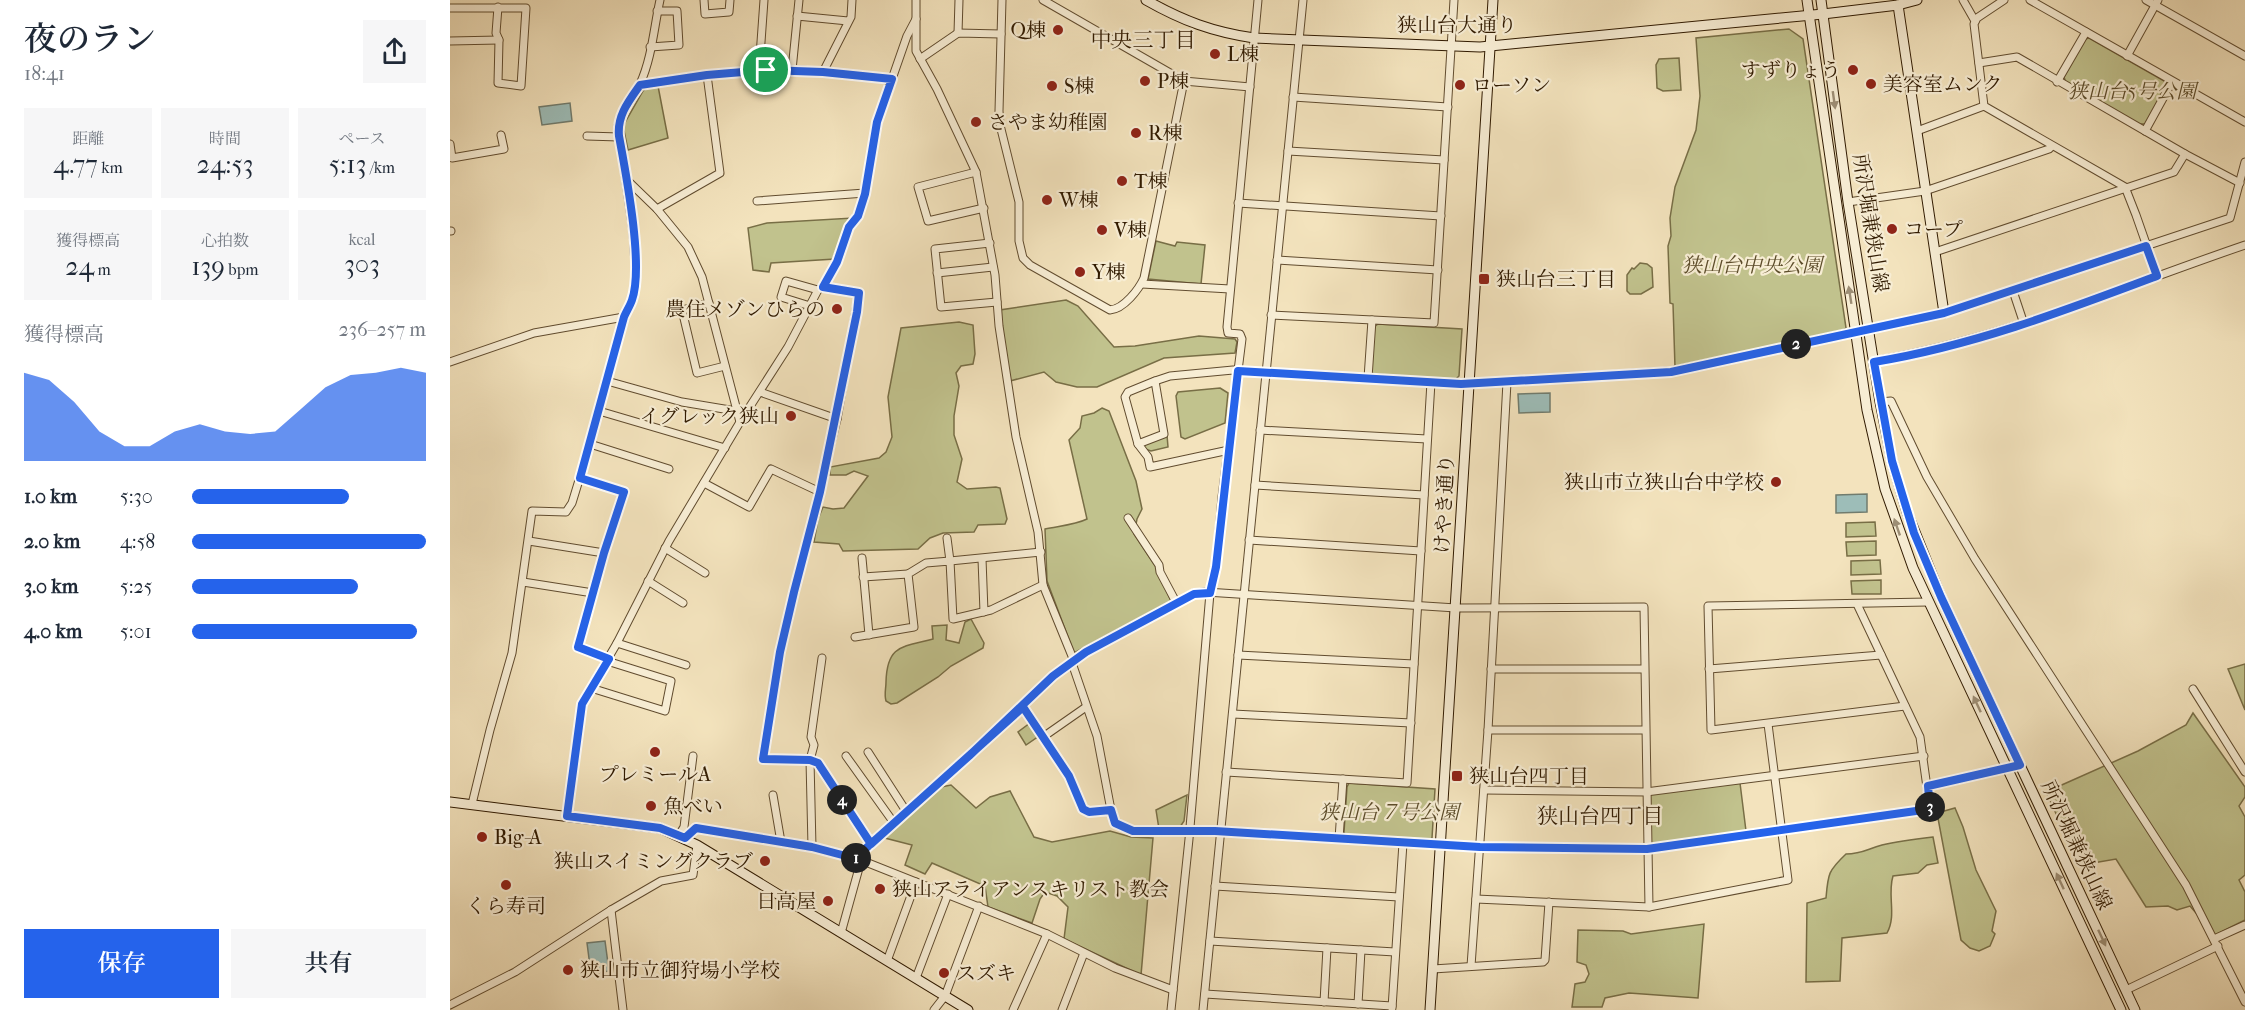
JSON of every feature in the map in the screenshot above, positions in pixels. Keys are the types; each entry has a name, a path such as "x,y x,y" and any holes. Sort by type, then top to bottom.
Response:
{"street":[{"path":"472,804 512,653 532,511 566,512 572,503 624,317 633,300 636,282 633,231 618,126 621,116 640,85 660,0"},
{"path":"704,0 705,14 729,12 730,0"},
{"path":"759,70 764,0"},
{"path":"792,70 799,0"},
{"path":"823,72 851,17 852,0"},
{"path":"916,0 915,43 920,59 937,88 976,172 990,243 1016,438 1033,507 1041,552 1043,585 1073,662 1097,736 1115,823 1133,831 1221,832 1480,847 1647,849 1930,809 1920,737 1857,604"},
{"path":"958,33 959,0"},
{"path":"1002,0 1000,125 1019,202 1019,241 1023,258 1030,265 1110,310 1119,308 1142,284 1184,81"},
{"path":"1043,0 1184,81 1250,87"},
{"name":"狭山台大通り","path":"1146,0 1202,27 1254,38 1452,46 1491,46 1809,16 1917,0"},
{"path":"1172,1010 1210,593 1216,567 1242,337 1240,334 1227,331 1257,0"},
{"path":"1203,1010 1303,0"},
{"path":"1271,315 1434,323 1454,0"},
{"name":"けやき通り","path":"1430,1010 1493,0"},
{"name":"所沢堀兼狭山線","path":"1807,0 1867,411 1885,489 1902,540 1928,602 2121,1010"},
{"name":"所沢堀兼狭山線","path":"1821,0 1848,202 1880,402 1892,461 1914,533 1941,597 2135,1010"},
{"path":"1963,0 1975,21 1984,106"},
{"path":"1975,21 2004,0"},
{"path":"2030,0 2245,122"},
{"path":"2146,0 2157,3 2245,56"},
{"path":"2127,56 2157,3"},
{"path":"1898,4 1944,313"},
{"path":"450,8 498,7 526,8 521,86 498,83 499,40 496,33 498,7"},
{"path":"650,47 679,45 677,11 657,11"},
{"path":"797,16 848,21"},
{"path":"567,816 582,704 617,644 665,548 740,422 788,348 837,262 849,227 858,216 865,194 877,122 911,24 916,18"},
{"path":"2057,82 2086,32"},
{"path":"920,59 958,33 1001,34"},
{"path":"450,41 499,40"},
{"path":"1979,63 2017,57 2057,82 2240,183"},
{"path":"640,85 759,70 823,72 892,79"},
{"path":"657,209 720,173 707,75"},
{"path":"2145,131 2172,82"},
{"path":"1293,97 1448,107"},
{"path":"1917,131 1984,106"},
{"path":"1984,106 2125,188 2157,276"},
{"path":"450,144 452,158 504,149 501,135"},
{"path":"587,136 619,136"},
{"path":"1848,202 1925,191 2049,149 2052,146"},
{"path":"1287,151 1444,160"},
{"path":"1935,252 2174,172 2185,154"},
{"path":"1229,450 1150,466 1148,457 1138,444 1125,397 1128,392 1170,376 1238,371 1470,384 1671,372 1944,313 2230,218 2245,162"},
{"path":"976,172 918,187 928,221 984,208"},
{"path":"627,180 657,209 688,247 702,277 740,422"},
{"path":"757,201 865,194"},
{"path":"1238,203 1441,216"},
{"path":"990,243 935,249 941,307 997,302"},
{"path":"1874,362 1948,346 2025,324 2245,245"},
{"path":"1277,260 1438,270"},
{"path":"937,273 993,267"},
{"path":"810,306 781,297 786,281 859,293 837,419 782,644 763,759 810,760 818,763 871,844"},
{"path":"1142,284 1230,289"},
{"path":"2013,291 2025,324"},
{"path":"709,303 682,310 697,372 725,366"},
{"path":"450,362 534,333 624,317"},
{"path":"1368,378 1372,320"},
{"path":"607,381 682,402 736,411"},
{"path":"1138,444 1164,434 1155,381"},
{"path":"1472,966 1488,730 1507,381"},
{"path":"1226,772 1407,783 1431,382"},
{"path":"760,392 837,419"},
{"path":"1880,402 1890,401 1927,477 1975,559 2186,885 2245,1002"},
{"path":"599,411 725,448"},
{"path":"1260,430 1427,439"},
{"path":"590,444 669,469"},
{"path":"704,483 749,507 771,469 820,492"},
{"path":"580,478 624,492 604,553 578,647 670,681 665,711 591,688"},
{"path":"1255,485 1424,495"},
{"path":"1128,518 1159,565 1163,580 1176,603"},
{"path":"947,538 953,619 984,612 1043,585"},
{"path":"1249,540 1421,551"},
{"path":"529,541 604,553"},
{"path":"665,548 705,573"},
{"path":"863,577 908,574 926,563 1041,552"},
{"path":"862,558 869,635"},
{"path":"982,559 984,612"},
{"path":"855,637 914,627 908,574"},
{"path":"648,581 683,603"},
{"path":"523,582 593,593"},
{"path":"841,933 864,850 906,811 1023,707 1053,676 1086,652 1194,594 1210,593 1456,608 1644,607 1649,907"},
{"path":"1905,706 1711,730 1708,606 1928,602"},
{"path":"617,644 686,664"},
{"path":"1238,655 1414,664"},
{"path":"1708,669 1881,655"},
{"path":"812,847 810,760 814,745 811,737 822,658"},
{"path":"1491,669 1644,669"},
{"path":"2193,689 2245,772"},
{"path":"1023,707 1069,776 1083,809 1089,812 1111,810"},
{"path":"1043,737 1086,707"},
{"path":"1233,714 1411,723"},
{"path":"1476,899 1649,907 1788,880 1768,724"},
{"path":"1488,730 1645,730"},
{"path":"868,752 906,811"},
{"path":"682,837 693,756"},
{"path":"846,756 894,823"},
{"path":"1484,790 1646,792 1924,756"},
{"path":"1928,786 2020,765"},
{"path":"1340,839 1343,779"},
{"path":"773,795 781,842"},
{"path":"450,802 660,828 698,845 968,1010"},
{"path":"682,837 696,828 812,847 861,860 1047,934 1084,953 1173,990"},
{"path":"1204,994 1392,1008 1403,843"},
{"path":"452,1006 515,972 611,910 661,881 693,874 698,845"},
{"path":"887,961 915,882"},
{"path":"1215,886 1399,897"},
{"path":"916,978 948,894"},
{"path":"1433,969 1543,962 1549,902"},
{"path":"934,1010 945,996 979,906"},
{"path":"611,910 623,1010"},
{"path":"2214,939 2245,926"},
{"path":"1013,1010 1047,934"},
{"path":"1210,941 1395,952"},
{"path":"2126,990 2218,946"},
{"path":"1324,1002 1327,948"},
{"path":"1358,1004 1361,950"},
{"path":"1062,1010 1084,953"}],"green space":[{"name":"狭山台中央公園","path":"1789,29 1803,39 1846,328 1675,367 1668,246 1671,236 1670,218 1675,187 1696,130 1700,96 1696,38"},
{"name":"狭山台5号公園","path":"2089,38 2166,82 2146,124 2138,124 2066,83 2064,77 2085,39"},
{"path":"1679,58 1681,90 1663,91 1657,88 1656,65 1659,59"},
{"path":"658,86 668,138 628,150 623,126 643,91"},
{"path":"853,218 835,259 771,263 769,272 753,270 748,228 767,223"},
{"path":"1156,241 1175,246 1177,242 1205,245 1201,284 1148,279"},
{"path":"1640,263 1652,268 1653,287 1641,294 1630,294 1627,291 1627,275"},
{"path":"1066,300 1078,306 1114,347 1199,336 1235,339 1237,342 1235,353 1164,358 1097,387 1077,387 1056,382 1044,372 1010,381 1000,310"},
{"path":"959,322 973,325 975,354 973,364 961,366 956,373 959,386 954,416 954,435 962,459 957,482 967,489 1000,488 1007,519 1005,524 978,525 974,532 943,533 930,538 918,549 843,551 839,544 814,542 818,519 823,507 844,508 868,476 854,471 846,475 830,475 830,467 879,458 886,452 892,437 888,397 901,328"},
{"path":"1378,324 1462,329 1459,376 1455,380 1374,374 1371,372 1374,327"},
{"path":"1220,388 1228,393 1225,423 1185,439 1181,437 1176,396 1178,392"},
{"path":"1102,408 1109,411 1136,481 1142,509 1134,534 1156,567 1171,601 1074,653 1047,581 1045,529 1087,519 1069,440 1080,428 1082,416"},
{"path":"1167,435 1168,447 1151,451 1142,448 1143,444"},
{"path":"1875,522 1876,536 1846,537 1846,523"},
{"path":"1876,541 1876,555 1847,556 1846,542"},
{"path":"1880,560 1881,574 1851,575 1851,561"},
{"path":"1881,580 1881,594 1852,594 1851,581"},
{"path":"971,619 984,643 983,648 951,666 897,703 891,704 886,701 887,670 893,654 905,646 933,639 932,626 947,625 946,640 959,643 965,622"},
{"path":"2245,664 2245,710 2228,669"},
{"path":"2193,713 2245,787 2245,797 2239,806 2245,817 2245,875 2239,880 2245,892 2245,920 2215,935 2190,906 2177,910 2168,906 2146,907 2116,859 2093,863 2076,857 2046,792 2138,751 2186,725"},
{"path":"1030,723 1039,736 1026,745 1018,732"},
{"name":"狭山台７号公園","path":"1349,783 1435,789 1432,838 1428,841 1346,836 1344,832"},
{"path":"1740,783 1746,831 1653,844 1650,841 1649,797 1651,794"},
{"path":"951,785 976,808 990,797 1010,791 1034,837 1052,842 1110,831 1131,837 1153,838 1141,975 1064,939 1068,907 1057,896 1045,892 1040,899 1032,923 988,907 985,886 932,863 925,874 905,865 912,845 881,837 936,788"},
{"path":"1187,795 1184,821 1180,827 1159,829 1156,810"},
{"path":"1955,808 1976,870 1996,911 1992,931 1995,934 1990,946 1979,951 1970,948 1961,940 1937,813"},
{"path":"1933,837 1938,863 1927,865 1918,873 1893,876 1891,883 1892,912 1887,933 1842,938 1840,981 1806,982 1807,903 1826,898 1828,878 1832,869 1846,854 1895,842"},
{"path":"1704,924 1698,998 1629,993 1605,998 1602,1007 1572,1007 1575,984 1585,982 1589,974 1586,965 1577,962 1578,930 1623,931 1631,934"}],"water":[{"path":"570,103 572,121 542,125 539,107"},
{"path":"1550,393 1550,412 1519,413 1518,394"},
{"path":"1867,494 1867,512 1836,513 1836,495"},
{"path":"605,941 609,971 591,974 587,943"}],"place":[{"name":"Q棟","path":"1058,30"},
{"name":"L棟","path":"1215,54"},
{"name":"すずりょう","path":"1853,70"},
{"name":"P棟","path":"1145,81"},
{"name":"美容室ムンク","path":"1871,84"},
{"name":"ローソン","path":"1460,85"},
{"name":"S棟","path":"1052,86"},
{"name":"さやま幼稚園","path":"976,122"},
{"name":"R棟","path":"1136,133"},
{"name":"T棟","path":"1122,181"},
{"name":"W棟","path":"1047,200"},
{"name":"コープ","path":"1892,229"},
{"name":"V棟","path":"1102,230"},
{"name":"Y棟","path":"1080,272"},
{"name":"狭山台三丁目","path":"1484,279"},
{"name":"農住メゾンひらの","path":"837,309"},
{"name":"イグレック狭山","path":"791,416"},
{"name":"狭山市立狭山台中学校","path":"1776,482"},
{"name":"プレミールA","path":"655,752"},
{"name":"狭山台四丁目","path":"1457,776"},
{"name":"魚べい","path":"651,806"},
{"name":"Big-A","path":"482,837"},
{"name":"狭山スイミングクラブ","path":"765,861"},
{"name":"くら寿司","path":"506,885"},
{"name":"狭山アライアンスキリスト教会","path":"880,889"},
{"name":"日高屋","path":"828,901"},
{"name":"狭山市立御狩場小学校","path":"568,970"},
{"name":"スズキ","path":"944,973"}],"district":[{"name":"中央三丁目","path":"1143,40"},
{"name":"狭山台四丁目","path":"1600,816"}],"route":[{"path":"766,70 707,75 640,85 621,116 618,126 633,231 636,282 633,300 624,317 580,478 624,492 604,553 578,647 609,659 582,704 567,816 660,828 685,838 696,828 738,834 812,847 854,856 861,860 864,850 871,844 906,811 1023,707 1053,676 1086,652 1194,594 1210,593 1216,567 1222,496 1238,371 1461,384 1671,372 1944,313 2146,246 2157,276 1984,337 1874,362 1892,461 1914,533 1941,597 2020,765 1928,786 1930,809 1647,849 1480,847 1215,831 1133,831 1115,823 1111,810 1089,812 1083,809 1069,776 1023,707 871,844 818,763 810,760 763,759 780,652 837,419 857,312 859,293 823,287 837,262 849,227 858,216 865,194 877,122 892,79 823,72 766,70"}]}
